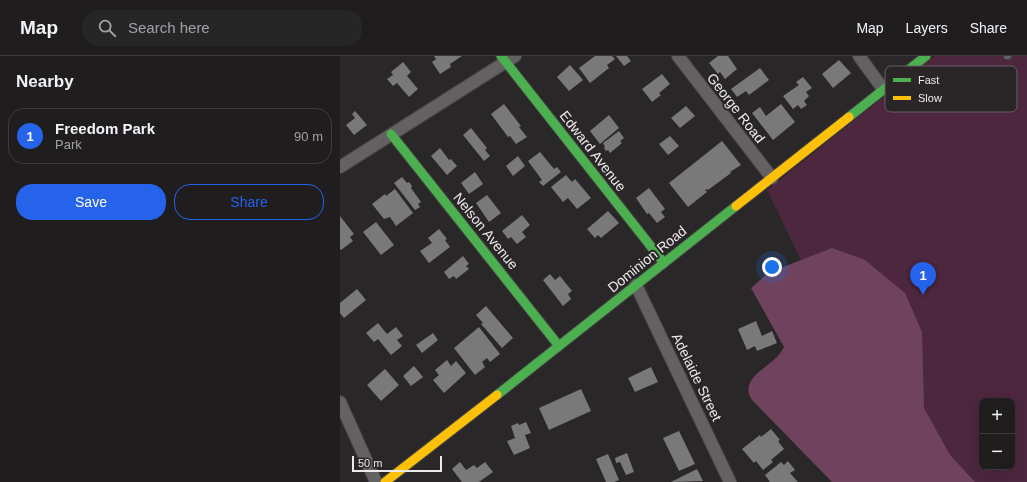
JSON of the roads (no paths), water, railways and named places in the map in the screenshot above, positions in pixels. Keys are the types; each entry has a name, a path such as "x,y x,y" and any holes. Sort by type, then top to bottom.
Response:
{"main road":[{"name":"Dominion Road","path":"913,66 926,56"},
{"name":"Edward Avenue","path":"507,58 664,263"},
{"name":"Dominion Road","path":"385,482 883,89"},
{"name":"Nelson Avenue","path":"391,134 559,346"}],"street":[{"name":"George Road","path":"678,56 772,178"},
{"path":"859,56 883,89"},
{"path":"340,167 507,58"},
{"name":"Adelaide Street","path":"636,285 730,482"},
{"path":"340,402 376,482"}],"place":[{"name":"Freedom Park","path":"923,295"}]}
